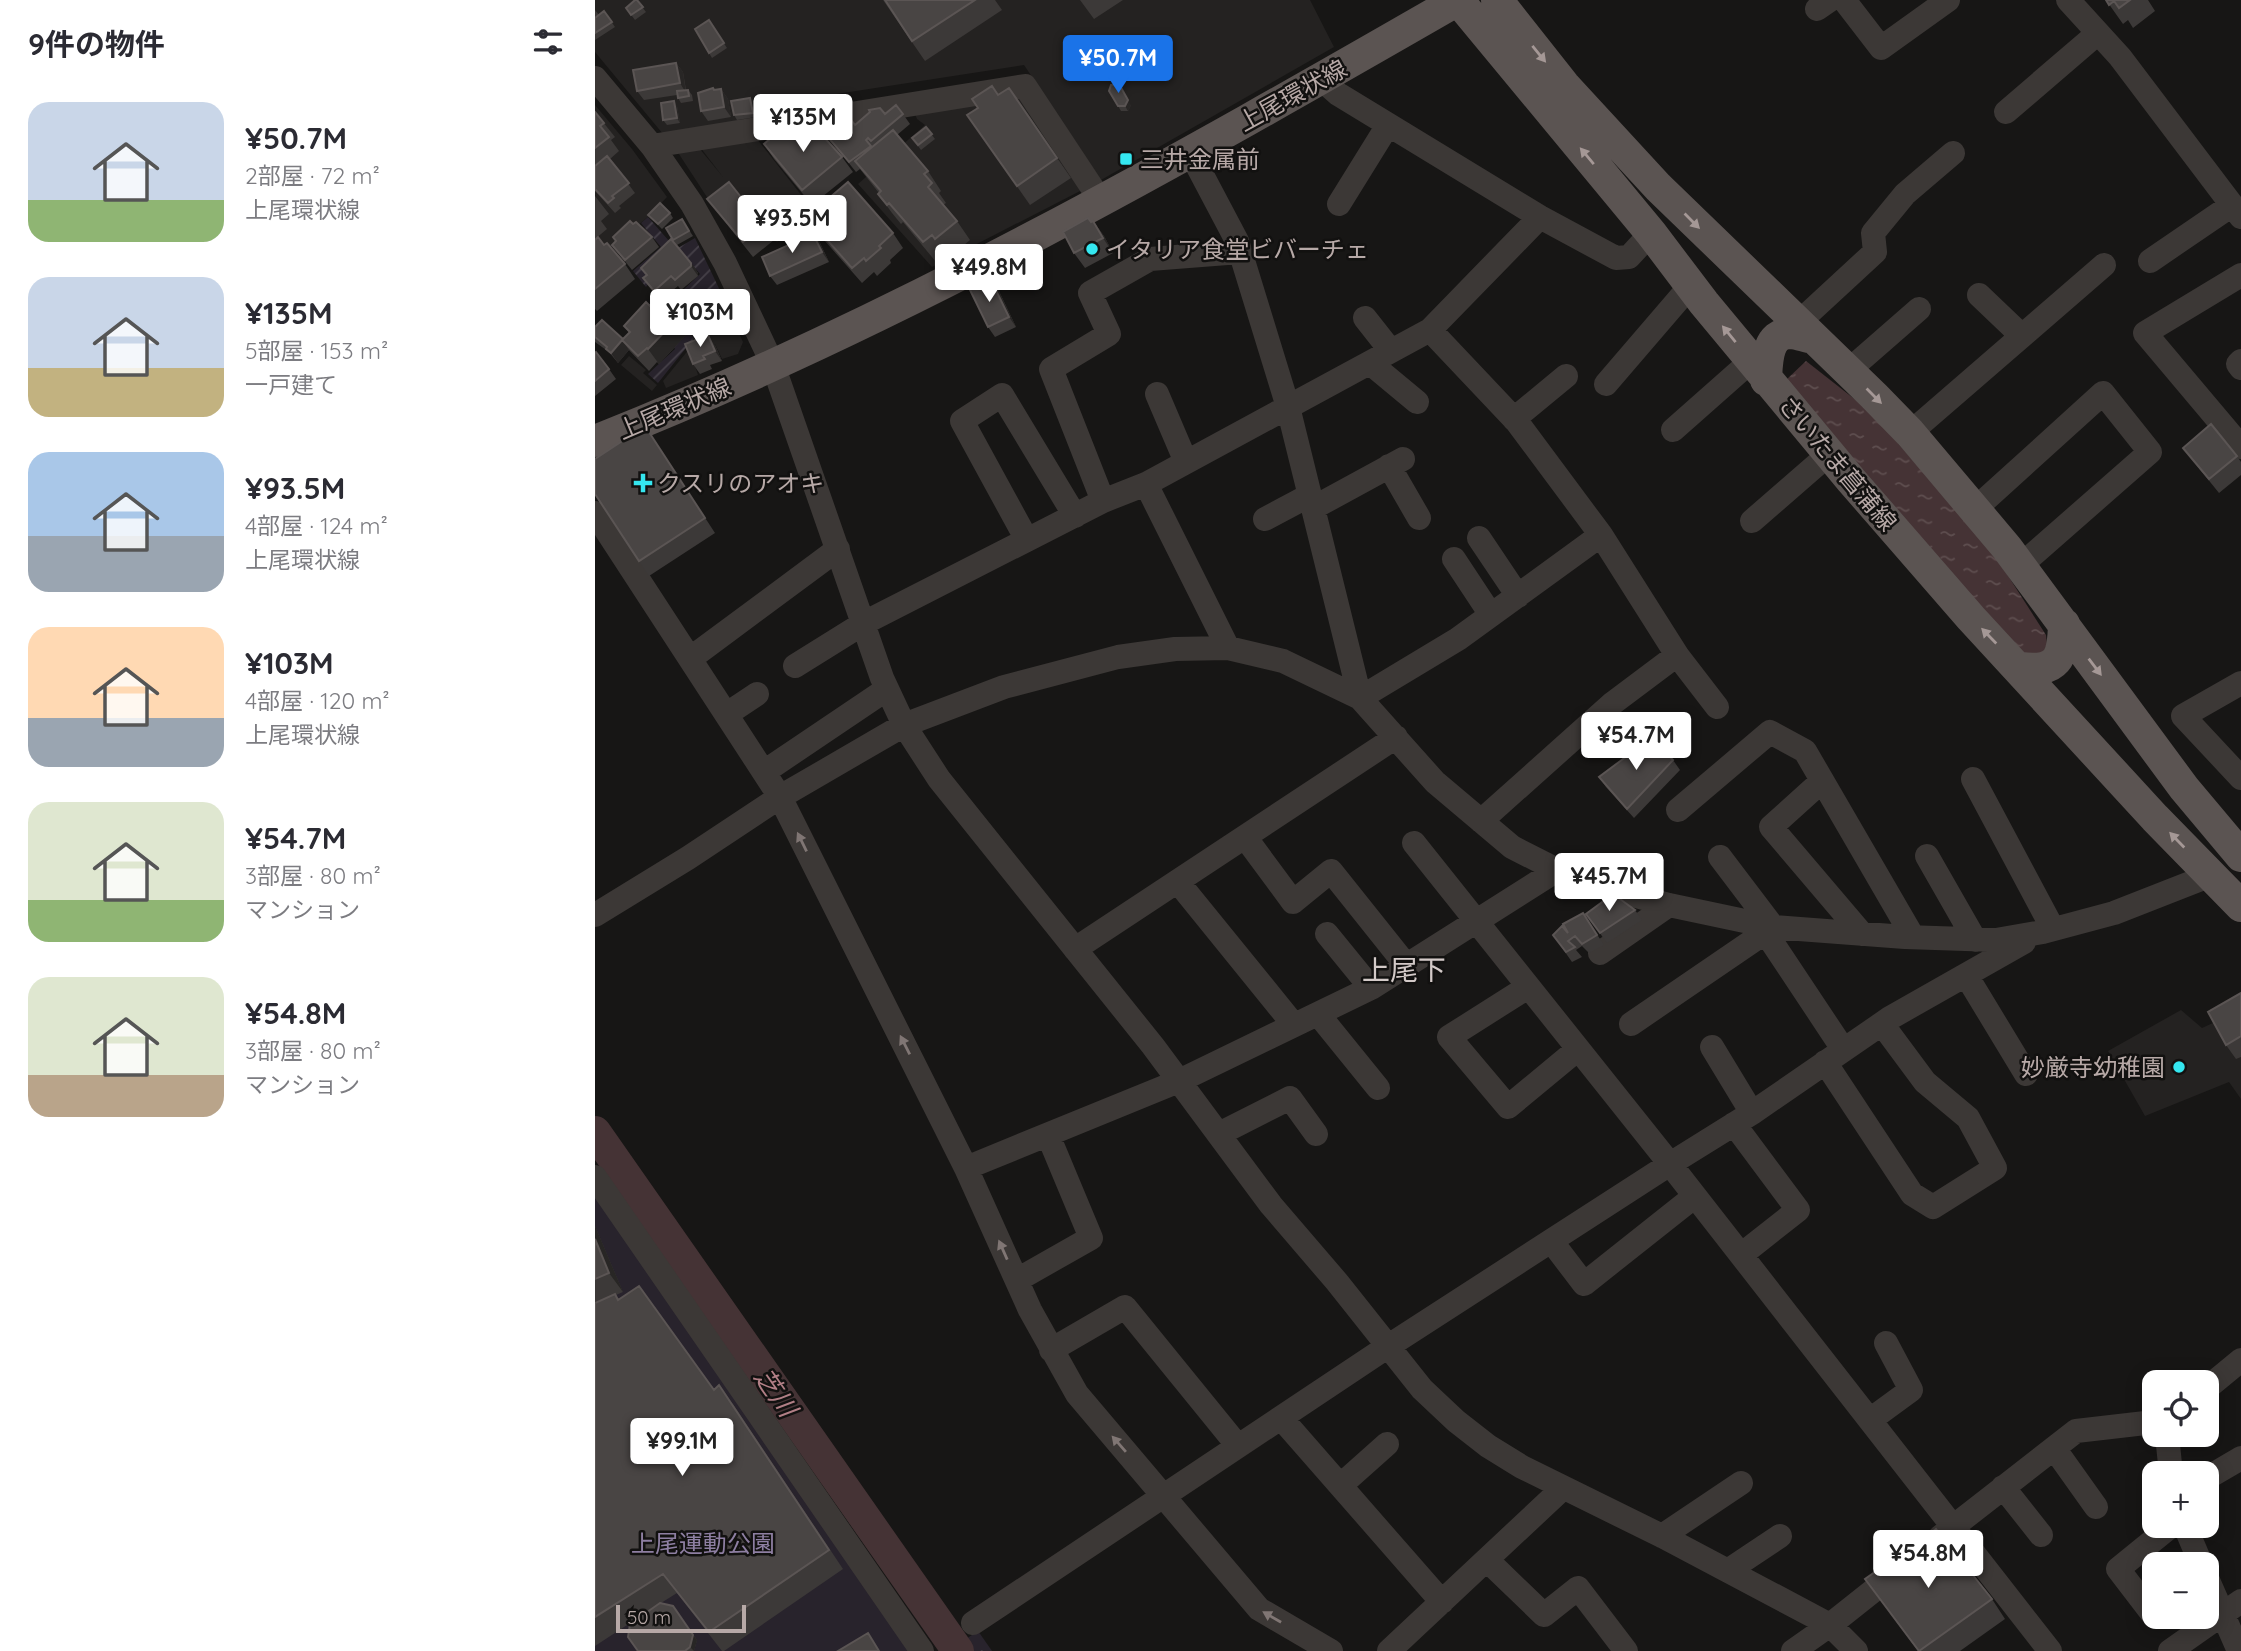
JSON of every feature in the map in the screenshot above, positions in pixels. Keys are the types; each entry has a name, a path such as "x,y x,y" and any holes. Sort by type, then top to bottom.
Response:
{"main road":[{"name":"上尾環状線","path":"595,441 664,414 773,365 965,272 1190,152 1458,0"},
{"name":"さいたま菖蒲線","path":"1458,0 1829,454 1971,618 2020,668 2155,818 2241,906"},
{"path":"1496,0 1564,85 1611,138 1910,433 2020,565 2184,788 2241,856"},
{"path":"1759,370 1767,353 1780,337 1805,331"},
{"path":"2020,668 2038,670 2051,664 2063,651 2064,624"}],"street":[{"path":"1844,0 1881,48 1948,0"},
{"path":"2068,0 2120,57 2236,211 2150,261"},
{"path":"2007,112 2098,33"},
{"path":"595,78 652,146 692,204 718,251 773,365 887,689 904,725 939,779 1179,1081 1271,1205 1337,1282 1422,1389 1488,1446 1563,1489 1662,1536 1831,1625 1856,1651"},
{"path":"1321,79 1338,94 1540,218 1616,258 1629,257 1651,233"},
{"path":"652,146 1025,86 1101,201"},
{"path":"1339,204 1388,125"},
{"path":"1190,152 1237,241 1288,407 1360,698"},
{"path":"1805,331 1875,253 1874,233 1905,194 1953,153"},
{"path":"795,666 864,623 1103,501 1146,484 1430,331 1540,218"},
{"path":"1103,501 1051,369 1109,334 1090,293 1150,259 1240,252"},
{"path":"1910,433 2104,265"},
{"path":"2241,275 2145,333 2241,447"},
{"path":"1606,384 1691,285"},
{"path":"1979,295 2022,336"},
{"path":"1848,371 1919,309"},
{"path":"1364,318 1381,357 1417,402"},
{"path":"1430,331 1514,419 1601,535 1677,655 1717,707"},
{"path":"2241,361 2238,364 2241,368"},
{"path":"1673,430 1759,370"},
{"path":"1514,419 1566,376"},
{"path":"1974,510 2103,393 2150,452 2020,565"},
{"path":"1157,394 1186,462"},
{"path":"1027,540 962,421 1002,395 1075,516"},
{"path":"1752,521 1829,454"},
{"path":"1265,519 1311,502 1396,463 1419,518"},
{"path":"1146,484 1228,648"},
{"path":"595,513 780,797 966,1168 1051,1350 1077,1394 1259,1609 1331,1651"},
{"path":"1360,698 1458,639 1601,535"},
{"path":"1479,538 1518,596"},
{"path":"691,658 838,549"},
{"path":"1454,559 1491,615"},
{"path":"598,907 904,725 1004,687 1118,657 1175,649 1228,648 1283,661 1360,698 1434,782 1512,847 1557,870 1669,905 1769,930 1996,940 2048,931 2114,913 2211,875"},
{"path":"1481,821 1613,702 1677,655"},
{"path":"2241,683 2183,716 2241,778"},
{"path":"764,772 887,689"},
{"path":"727,714 757,694"},
{"path":"1678,810 1770,732 1805,751 1913,937"},
{"path":"1075,949 1396,737"},
{"path":"1973,779 2048,931"},
{"path":"1822,781 1771,827 1862,934"},
{"path":"1245,837 1293,902 1331,871 1406,965"},
{"path":"1414,843 1670,1164 2050,1651"},
{"path":"1927,856 1975,940"},
{"path":"1720,857 1769,930 1834,1056 1912,1194 1933,1207 1995,1168 1968,1118 1925,1082 1882,1024"},
{"path":"966,1168 1179,1081 1371,988 1557,870"},
{"path":"1178,882 1294,1025"},
{"path":"1600,953 1669,905"},
{"path":"1630,1024 1769,930"},
{"path":"973,1623 1387,1348 1743,1119 1882,1024 2048,931"},
{"path":"1327,934 1371,988"},
{"path":"1966,975 2026,1074"},
{"path":"1528,987 1449,1037 1508,1107 1578,1049"},
{"path":"1318,1014 1378,1088"},
{"path":"1712,1047 1743,1119 1798,1210 1741,1255"},
{"path":"1219,1134 1290,1098 1316,1133"},
{"path":"1017,1280 1091,1238 1048,1135"},
{"path":"595,1177 922,1651"},
{"path":"1552,1242 1584,1284 1695,1196"},
{"path":"1051,1350 1125,1307 1238,1446"},
{"path":"1870,1420 1911,1390 1886,1343"},
{"path":"2219,1378 2241,1360"},
{"path":"1282,1419 1442,1602"},
{"path":"1793,1651 1831,1625 2076,1431 2142,1423"},
{"path":"1341,1485 1387,1444"},
{"path":"2054,1448 2096,1507"},
{"path":"2219,1471 2241,1458"},
{"path":"1662,1536 1741,1483"},
{"path":"2003,1487 2041,1535"},
{"path":"1389,1651 1563,1489"},
{"path":"1729,1570 1780,1536"},
{"path":"2142,1600 2118,1569 2156,1538"},
{"path":"1487,1560 1544,1615 1578,1588 1626,1651"},
{"path":"2219,1593 2231,1608 2239,1651"},
{"path":"2162,1629 2173,1648 2231,1608"}],"shaded area":[{"path":"595,0 1310,0 1334,47 1101,180 1024,65 759,106 759,118 663,134 595,52"},
{"path":"1021,96 1084,189 932,267 858,184 925,125 915,114"},
{"path":"595,105 667,197 648,217 595,260"},
{"path":"757,139 813,210 777,242 738,194 716,211 677,151 699,148 723,177 700,147"},
{"path":"726,304 743,342 738,354 722,359 715,344 691,353 698,375 666,388 663,381"},
{"path":"629,356 646,370 643,373 657,385 652,391 621,365"},
{"name":"妙厳寺幼稚園","path":"2181,1010 2202,1028 2241,1010 2241,1099 2229,1082 2145,1116 2108,1051"}],"green space":[{"path":"648,217 676,249 646,287 633,271 661,247 641,223"},
{"path":"695,238 725,301 695,337 663,302 678,289 681,292 700,274 678,248"},
{"path":"667,310 694,338 658,383 648,374 686,335 665,313"},
{"name":"上尾運動公園","path":"595,1195 910,1651 595,1651"},
{"path":"978,1631 992,1651 961,1651 957,1645"}],"water":[{"path":"1806,361 1871,412 1994,554 2046,635 2047,644 2043,653 2020,655 1785,381"}],"building":[{"path":"635,0 643,7 631,15 626,8"},
{"path":"885,0 975,0 912,41"},
{"path":"2106,0 2130,0 2119,8 2114,1 2109,5"},
{"path":"604,11 612,22 595,33 595,18"},
{"path":"709,20 724,43 709,53 695,29"},
{"path":"676,63 680,83 637,91 633,70"},
{"path":"1119,84 1128,100 1125,106 1118,106 1109,91 1111,85"},
{"path":"992,86 998,95 1009,88 1057,158 1017,186 967,115 978,108 972,99"},
{"path":"713,88 721,89 724,107 701,111 698,93"},
{"path":"688,90 689,96 678,98 677,91"},
{"path":"750,98 753,113 734,115 731,101"},
{"path":"674,101 677,118 663,120 661,103"},
{"path":"896,105 903,114 871,141 868,138 866,140 871,146 849,162 827,136 849,117 855,125 869,110 880,108 885,114"},
{"path":"595,112 604,123 600,126 609,137 595,148"},
{"path":"781,122 796,139 813,125 842,157 802,190 764,144 777,133 773,129"},
{"path":"926,127 932,134 918,145 912,138"},
{"path":"893,130 928,171 924,174 932,183 928,187 957,221 935,239 932,235 923,242 889,203 887,205 878,194 881,191 855,161"},
{"path":"607,156 629,183 612,196 614,198 608,203 595,189 595,166"},
{"path":"729,182 764,226 743,242 707,199"},
{"path":"848,182 893,233 866,261 864,258 852,268 807,217"},
{"path":"660,203 670,213 658,224 648,215"},
{"path":"1088,218 1093,221 1103,238 1074,253 1063,232"},
{"path":"682,219 689,231 673,240 666,228"},
{"path":"630,221 633,224 636,222 652,237 625,260 612,245 616,241 613,237"},
{"path":"813,234 822,252 770,276 762,257"},
{"path":"598,237 604,245 607,243 625,264 595,289 595,240"},
{"path":"671,239 691,266 675,280 671,276 654,291 643,278 647,275 641,268"},
{"path":"991,280 1009,317 988,327 970,290"},
{"path":"655,300 675,321 638,356 622,340 630,332 624,326 646,302 650,306"},
{"path":"602,320 623,339 611,353 595,337 595,327"},
{"path":"708,335 715,351 693,364 685,344"},
{"path":"595,353 609,369 595,381"},
{"path":"2211,424 2237,456 2209,479 2183,448"},
{"path":"645,426 705,518 639,561 595,494 595,459"},
{"path":"1651,738 1673,760 1627,809 1599,777"},
{"path":"1613,894 1635,910 1600,933 1586,914"},
{"path":"1583,913 1597,935 1582,944 1575,936 1568,941 1575,947 1566,952 1553,935 1562,926 1568,933 1563,924"},
{"path":"2241,993 2241,1036 2226,1045 2208,1012"},
{"path":"595,1239 609,1273 595,1279"},
{"name":"上尾運動公園","path":"639,1286 714,1390 719,1385 829,1550 709,1632 663,1574 595,1617 595,1303 615,1294 618,1300"},
{"path":"1936,1529 1992,1599 1919,1651 1865,1579"},
{"path":"660,1603 673,1606 693,1635 690,1647 685,1651 638,1651 628,1637 630,1624"},
{"path":"868,1633 879,1651 838,1651"}],"waterway":[{"name":"芝川","path":"595,1132 958,1651"}],"place":[{"name":"三井金属前","path":"1126,159"},
{"name":"イタリア食堂ビバーチェ","path":"1092,249"},
{"name":"クスリのアオキ","path":"643,483"},
{"name":"妙厳寺幼稚園","path":"2179,1067"}],"district":[{"name":"上尾下","path":"1404,969"}]}
